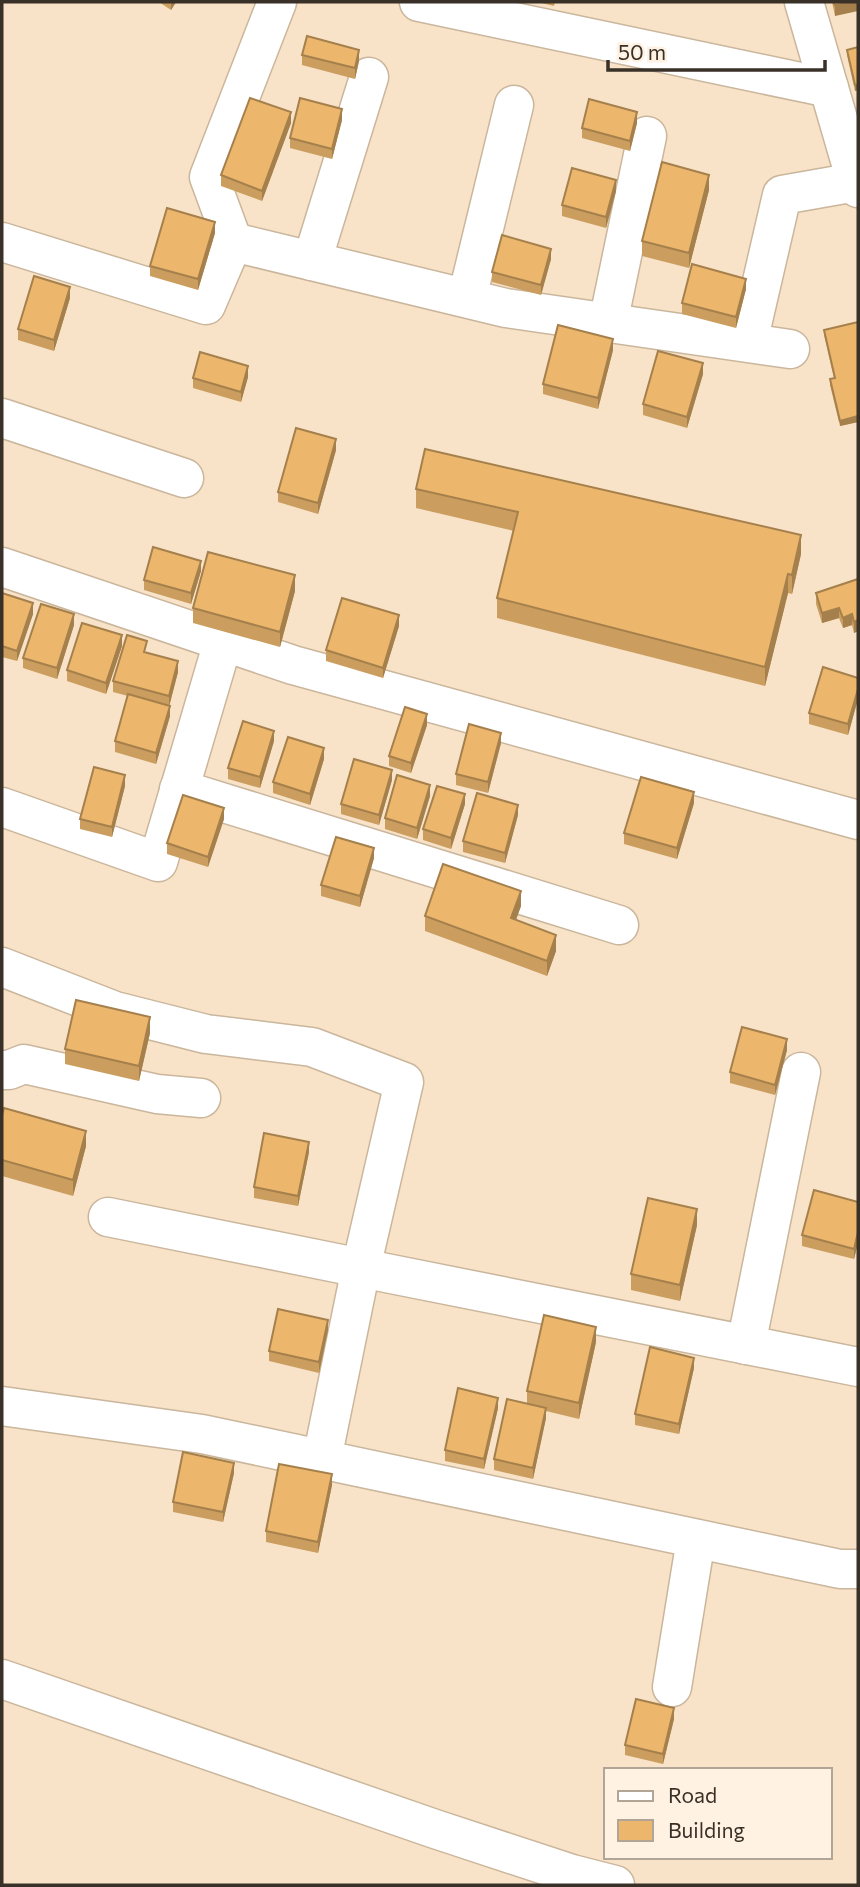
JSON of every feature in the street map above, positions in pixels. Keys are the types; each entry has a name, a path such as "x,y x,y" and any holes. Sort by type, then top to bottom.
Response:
{"street":[{"path":"2,242 206,305 233,242 209,177 277,2"},
{"path":"419,2 829,88"},
{"path":"748,342 782,195 857,185 804,2"},
{"path":"312,261 369,77"},
{"path":"467,298 514,105"},
{"path":"608,323 647,135"},
{"path":"233,242 506,308 790,349"},
{"path":"2,418 184,478"},
{"path":"2,567 307,669 858,820"},
{"path":"2,807 158,862 223,642"},
{"path":"180,789 619,925"},
{"path":"2,967 115,1011 206,1034 312,1047 404,1082 360,1268 322,1459"},
{"path":"2,1070 24,1064 157,1094 201,1098"},
{"path":"746,1345 801,1072"},
{"path":"108,1217 858,1367"},
{"path":"2,1406 202,1434 840,1569 858,1569"},
{"path":"672,1686 696,1539"},
{"path":"2,1679 435,1829 572,1874 615,1885"}],"building":[{"path":"307,36 359,50 355,68 302,55"},
{"path":"858,47 858,85 855,85 847,50"},
{"path":"250,98 291,112 262,191 221,175"},
{"path":"300,98 342,109 332,149 290,138"},
{"path":"589,99 637,112 630,141 582,128"},
{"path":"662,162 709,175 689,253 642,241"},
{"path":"572,168 616,180 606,217 562,205"},
{"path":"167,208 215,222 198,279 150,266"},
{"path":"502,235 551,249 541,285 492,272"},
{"path":"692,264 746,279 736,317 682,303"},
{"path":"34,276 70,287 54,340 18,329"},
{"path":"858,322 858,416 840,421 830,379 835,378 824,330"},
{"path":"558,325 613,339 598,398 543,384"},
{"path":"658,351 703,363 687,417 643,404"},
{"path":"200,352 248,366 241,392 193,378"},
{"path":"296,428 336,439 318,503 278,492"},
{"path":"425,449 801,535 792,575 788,574 765,667 497,598 518,512 416,489"},
{"path":"153,547 201,561 191,593 144,580"},
{"path":"208,552 295,575 280,632 193,608"},
{"path":"858,579 858,620 854,622 852,614 843,618 839,608 822,613 816,593"},
{"path":"2,593 33,603 17,651 2,646"},
{"path":"342,598 399,615 383,668 326,650"},
{"path":"41,604 74,614 57,668 23,658"},
{"path":"82,623 122,635 106,683 67,670"},
{"path":"127,635 147,641 144,652 178,661 169,696 113,681"},
{"path":"823,667 858,678 858,689 848,724 809,713"},
{"path":"128,694 170,706 156,753 115,741"},
{"path":"405,707 427,714 411,763 389,756"},
{"path":"243,721 274,731 260,777 228,768"},
{"path":"469,724 501,733 488,782 456,774"},
{"path":"288,737 324,748 310,794 273,782"},
{"path":"354,759 392,770 379,815 341,804"},
{"path":"94,767 125,775 112,827 80,819"},
{"path":"397,775 430,785 417,828 385,818"},
{"path":"641,777 694,792 677,848 624,833"},
{"path":"437,786 465,794 451,838 423,829"},
{"path":"477,793 518,805 505,853 463,841"},
{"path":"183,795 224,808 208,857 167,843"},
{"path":"336,837 374,848 360,896 321,885"},
{"path":"443,864 521,891 511,918 556,935 547,961 425,916"},
{"path":"76,1000 150,1017 139,1066 65,1049"},
{"path":"742,1027 787,1039 775,1085 730,1072"},
{"path":"4,1108 86,1131 73,1180 2,1160"},
{"path":"264,1133 309,1142 298,1196 254,1187"},
{"path":"814,1190 858,1202 858,1232 854,1249 802,1235"},
{"path":"648,1198 697,1209 680,1285 631,1274"},
{"path":"278,1309 328,1320 319,1362 269,1351"},
{"path":"544,1315 596,1327 579,1403 527,1391"},
{"path":"650,1347 694,1358 679,1424 635,1414"},
{"path":"458,1388 498,1398 484,1459 445,1450"},
{"path":"507,1399 546,1408 533,1468 494,1459"},
{"path":"183,1452 234,1463 223,1512 173,1502"},
{"path":"279,1464 332,1474 318,1542 266,1531"},
{"path":"636,1699 674,1708 663,1754 625,1745"}]}
